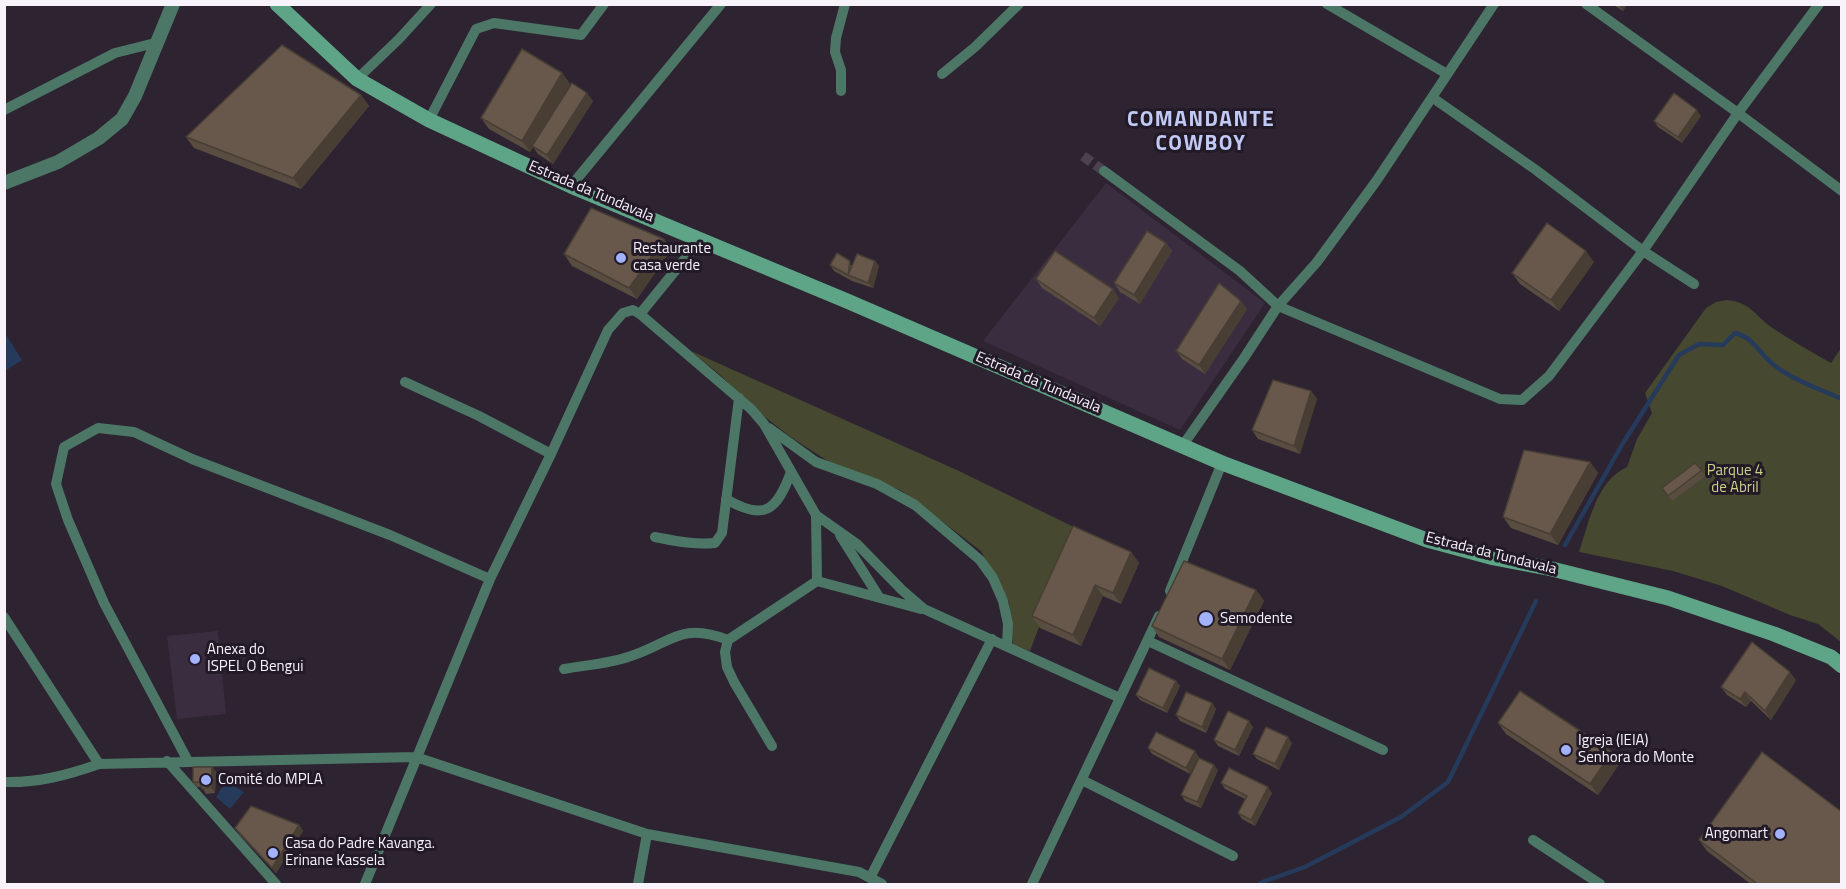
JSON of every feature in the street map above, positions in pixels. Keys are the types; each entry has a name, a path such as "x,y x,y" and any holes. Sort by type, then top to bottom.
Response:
{"main road":[{"name":"Estrada da Tundavala","path":"277,4 357,79 429,120 571,186 701,239 1183,445 1222,464 1427,540 1494,558 1552,569 1668,598 1774,634 1831,657 1842,666"}],"street":[{"path":"4,183 58,162 99,138 122,118 135,96 173,4"},
{"path":"357,79 399,39 431,4"},
{"path":"429,120 476,29 494,23 581,35 604,4"},
{"path":"571,186 721,4"},
{"path":"841,91 841,70 835,52 845,4"},
{"path":"942,74 975,47 1019,4"},
{"path":"1327,4 1447,74"},
{"path":"1183,445 1278,306 1317,262 1377,180 1434,98 1447,74 1494,4"},
{"path":"1586,4 1842,191"},
{"path":"1104,171 1240,271 1278,306 1500,399 1522,400 1549,376 1643,251 1738,113 1819,4"},
{"path":"4,110 114,53 155,43"},
{"path":"1434,98 1536,170 1643,251 1694,284"},
{"path":"640,314 701,239"},
{"path":"364,885 490,579 608,330 623,314 633,310 739,398 764,424 816,462 877,484 915,505 980,560 993,578 1003,601 1008,624 1007,646"},
{"path":"405,382 479,416 551,454"},
{"path":"656,537 683,543 715,543 722,533 739,398"},
{"path":"764,424 816,515 857,544 902,591 924,609"},
{"path":"188,761 104,603 68,520 56,484 64,447 98,428 134,432 192,459 283,492 390,535 490,579"},
{"path":"1032,885 1148,640 1222,464"},
{"path":"726,499 743,509 757,512 766,509 777,502 791,472"},
{"path":"816,515 817,580"},
{"path":"837,530 879,597"},
{"path":"772,746 727,667 725,652 728,640 817,580 924,609 1120,698"},
{"path":"4,617 99,764"},
{"path":"564,669 625,658 684,634 709,633 728,640"},
{"path":"870,878 992,639"},
{"path":"1148,640 1383,750"},
{"path":"4,782 46,780 99,764 416,757 647,834 860,872 882,885"},
{"path":"167,761 276,885"},
{"path":"1082,780 1233,856"},
{"path":"638,885 647,834"},
{"path":"1533,840 1600,885"}],"shaded area":[{"path":"1106,183 1265,303 1180,430 983,341"},
{"name":"Anexa do ISPEL O Bengui","path":"218,631 226,714 177,719 167,636"}],"green space":[{"name":"Parque 4 de Abril","path":"1727,300 1748,307 1774,329 1831,363 1841,348 1841,642 1818,624 1790,615 1722,586 1673,571 1579,552 1590,516 1601,492 1616,473 1627,467 1637,439 1652,413 1645,393 1706,308 1716,302"},
{"path":"691,351 959,471 1076,528 1030,651 1013,645 1009,602 981,551 902,491 831,463 792,438 761,414"}],"water":[{"path":"5,333 22,360 4,371"},
{"path":"226,781 244,792 230,809 216,797"}],"building":[{"path":"282,45 361,95 293,178 186,137"},
{"path":"522,49 562,73 522,141 481,118"},
{"path":"572,83 587,93 547,155 532,146"},
{"path":"1674,93 1697,110 1678,137 1654,121"},
{"name":"Restaurante casa verde","path":"591,208 664,239 629,288 564,254"},
{"path":"1547,223 1586,251 1551,300 1512,273"},
{"path":"1147,231 1166,243 1134,295 1114,283"},
{"path":"1055,251 1113,289 1094,318 1036,279"},
{"path":"837,253 850,261 848,275 830,265"},
{"path":"857,254 875,261 868,283 848,275"},
{"path":"1219,283 1241,301 1199,365 1176,351"},
{"path":"1273,380 1311,391 1294,446 1252,430"},
{"path":"1524,450 1590,462 1550,534 1503,517"},
{"path":"1695,463 1702,470 1668,496 1662,488"},
{"path":"1073,526 1131,552 1113,593 1095,585 1073,635 1032,616"},
{"path":"1184,561 1256,590 1222,659 1152,626"},
{"path":"1752,642 1790,672 1765,711 1745,692 1740,699 1721,687"},
{"path":"1149,668 1176,681 1163,708 1136,695"},
{"path":"1520,691 1612,752 1590,784 1498,723"},
{"path":"1186,692 1212,703 1202,727 1176,715"},
{"path":"1228,711 1249,721 1235,750 1214,740"},
{"path":"1266,727 1288,737 1275,764 1253,754"},
{"path":"1156,732 1195,751 1186,768 1148,748"},
{"name":"Angomart","path":"1762,752 1842,812 1842,885 1759,885 1699,840"},
{"path":"1199,758 1214,765 1197,802 1181,795"},
{"path":"193,767 212,767 211,787 202,789 200,782 193,782"},
{"path":"1229,768 1268,787 1251,820 1238,813 1247,796 1221,783"},
{"name":"Casa do Padre Kavanga. Erinane Kassela","path":"251,806 299,825 272,868 235,828"}],"waterway":[{"path":"1565,545 1623,443 1679,355 1699,344 1723,345 1735,333 1742,335 1781,370 1842,399"},
{"path":"1259,884 1305,867 1401,817 1448,782 1536,601"}],"tunnel":[{"path":"1083,156 1104,171"}],"place":[{"name":"Restaurante casa verde","path":"621,258"},
{"name":"Semodente","path":"1206,619"},
{"name":"Anexa do ISPEL O Bengui","path":"195,659"},
{"name":"Igreja (IEIA) Senhora do Monte","path":"1566,750"},
{"name":"Comité do MPLA","path":"206,780"},
{"name":"Angomart","path":"1780,834"},
{"name":"Casa do Padre Kavanga. Erinane Kassela","path":"273,853"}],"district":[{"name":"COMANDANTE COWBOY","path":"1201,133"}]}
